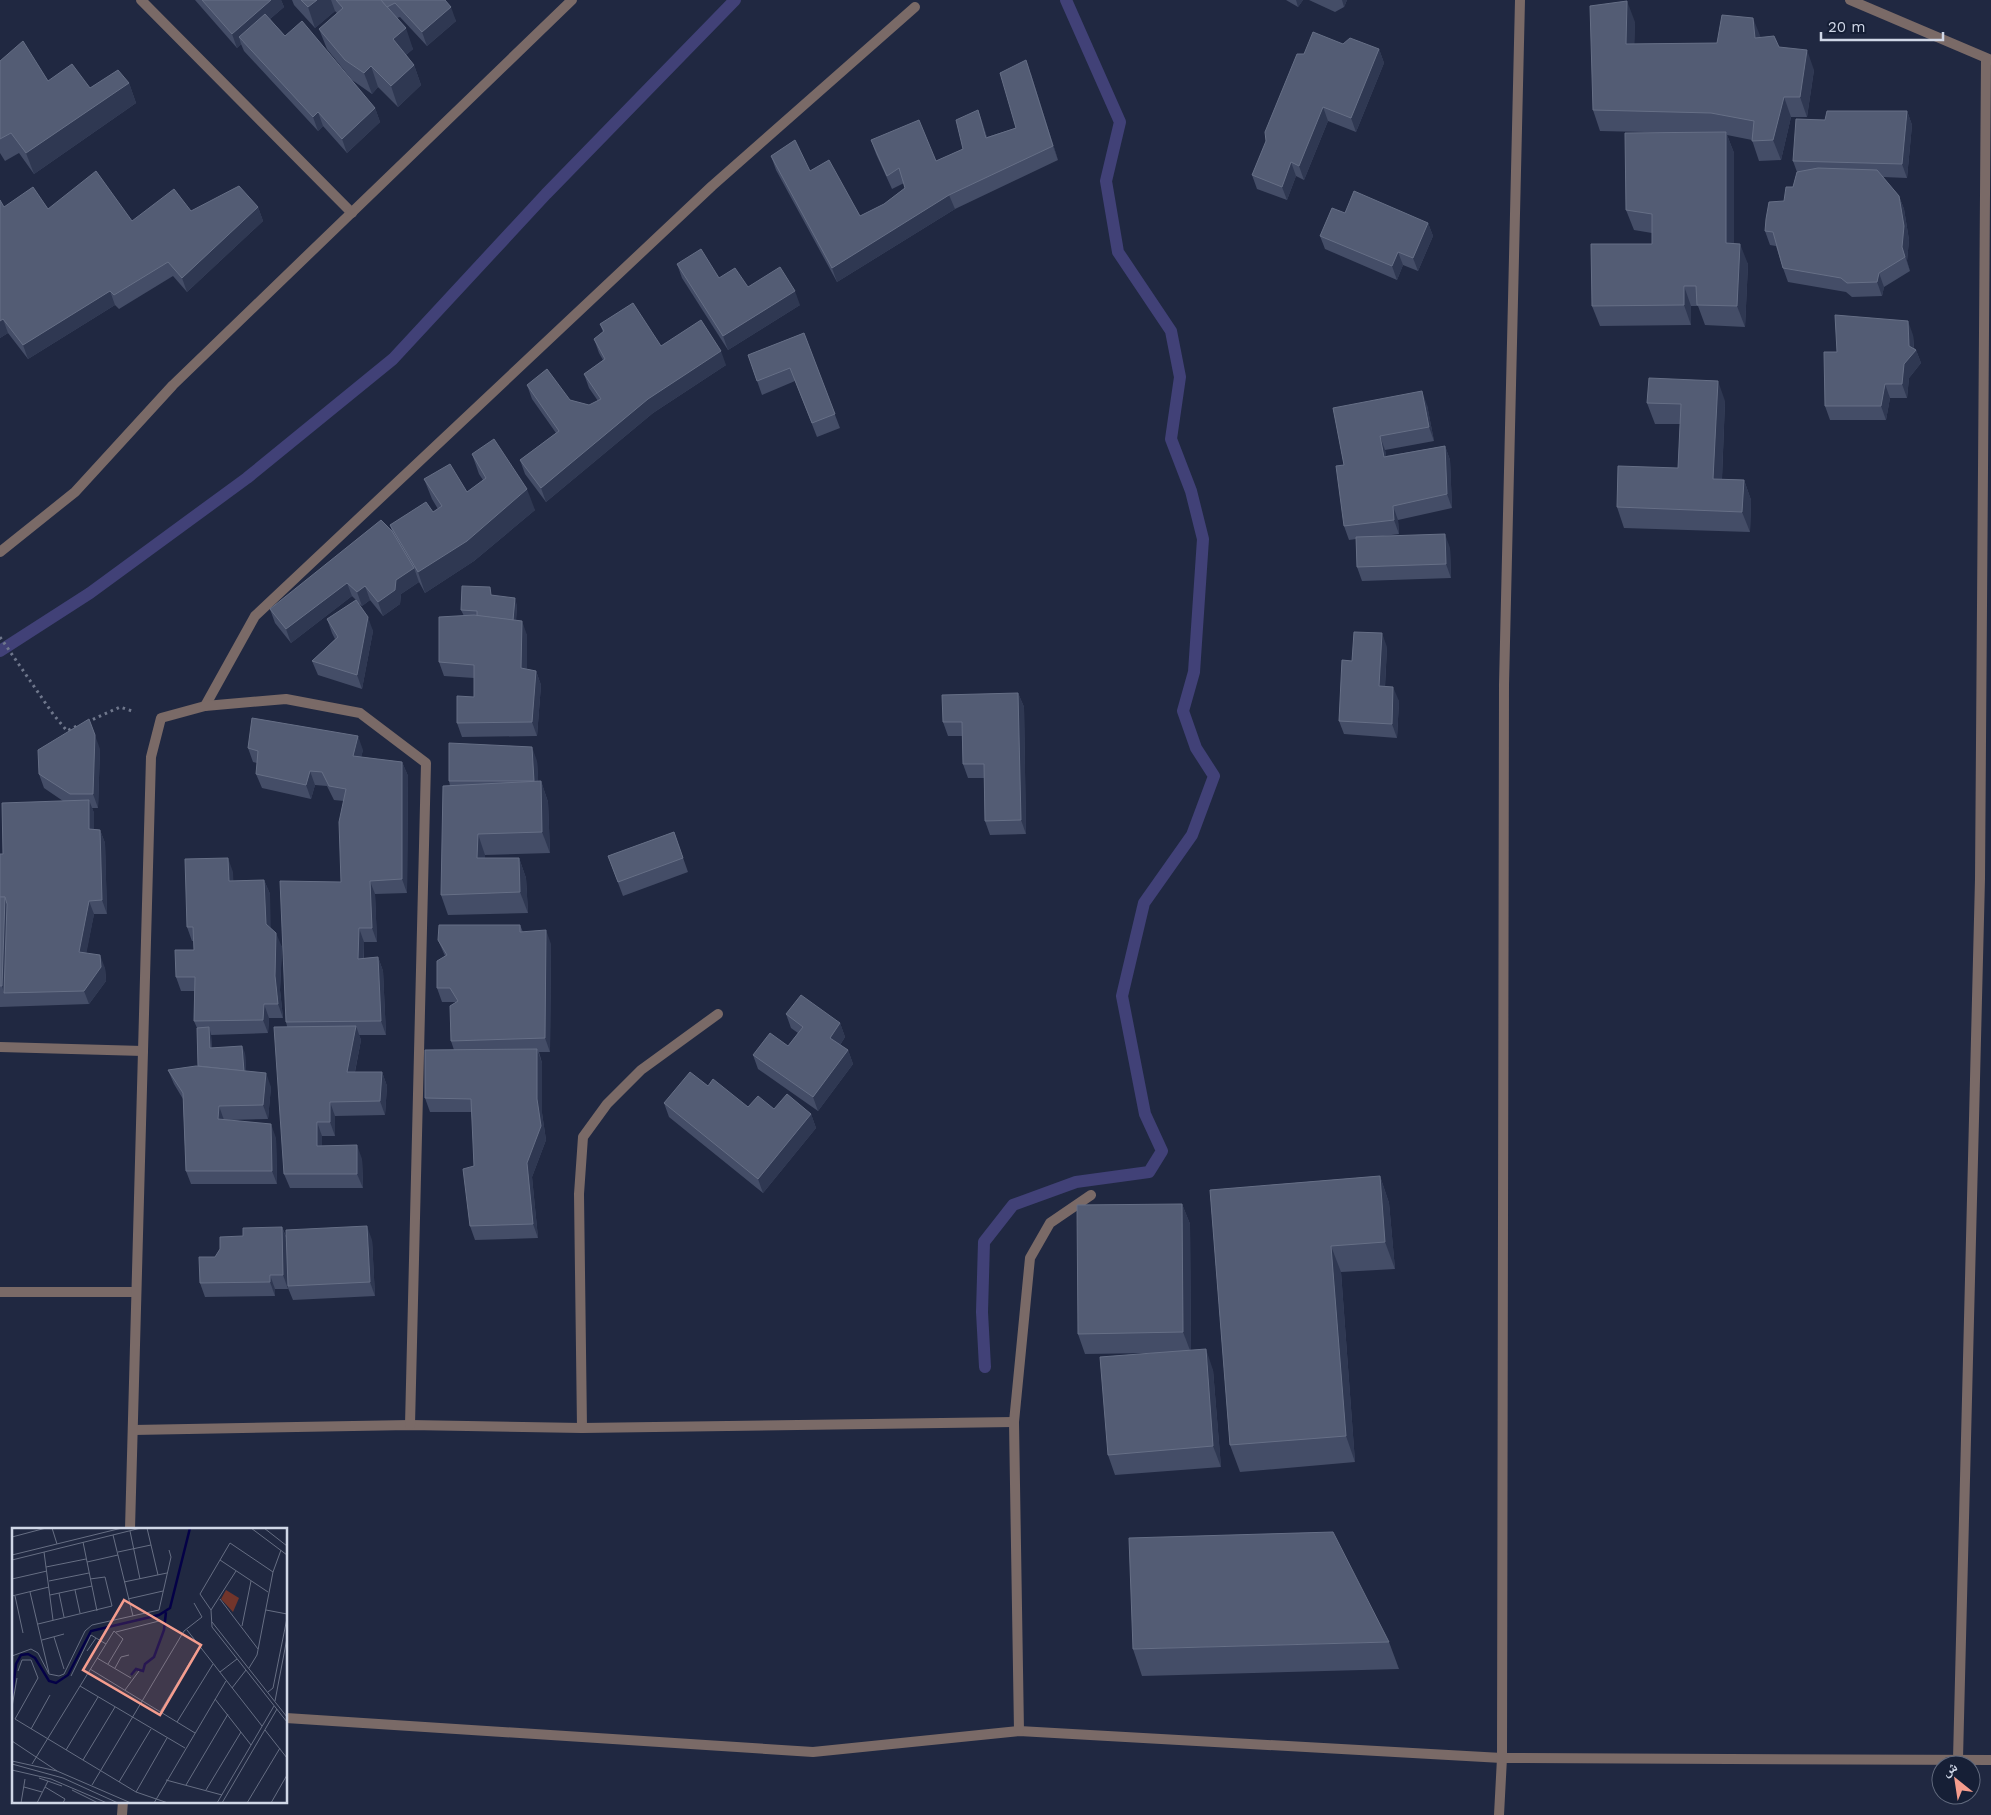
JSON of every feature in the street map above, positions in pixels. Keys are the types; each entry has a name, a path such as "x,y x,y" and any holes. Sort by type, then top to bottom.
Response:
{"street":[{"path":"141,0 352,213"},
{"path":"0,552 75,492 173,385 572,0"},
{"path":"1499,1815 1502,1758 1504,695 1520,0"},
{"path":"1850,0 1989,60 1980,879 1958,1755"},
{"path":"205,706 255,616 712,186 915,7"},
{"path":"130,1528 151,757 161,718 205,706 286,699 360,713 426,763 410,1425"},
{"path":"582,1428 579,1194 583,1136 607,1104 641,1070 718,1014"},
{"path":"0,1047 143,1051"},
{"path":"1019,1731 1014,1422 1030,1258 1050,1223 1091,1195"},
{"path":"0,1292 136,1292"},
{"path":"133,1430 410,1425 582,1428 1014,1422"},
{"path":"288,1718 812,1752 1019,1731 1502,1758 1931,1759"},
{"path":"122,1815 123,1802"}],"path":[{"path":"0,637 53,714 67,731 120,708 161,718"}],"building":[{"path":"202,0 271,0 232,34"},
{"path":"301,0 317,0 308,7"},
{"path":"336,0 381,0 406,28 393,39 414,65 391,86 371,66 364,73 345,60 319,29 343,8"},
{"path":"381,0 445,0 451,7 422,32 395,3 387,7"},
{"path":"1627,1 1626,44 1717,43 1722,15 1753,18 1755,38 1774,36 1779,47 1807,50 1800,97 1784,97 1773,140 1752,141 1754,121 1711,113 1593,110 1590,6"},
{"path":"265,14 285,36 302,21 375,108 342,139 318,112 313,117 239,37"},
{"path":"1313,32 1343,44 1350,38 1379,49 1351,118 1323,107 1299,166 1291,162 1282,187 1252,175 1266,141 1265,132 1297,54 1304,54"},
{"path":"23,41 48,81 72,64 90,88 118,70 129,83 26,153 11,133 0,139 0,61"},
{"path":"1026,60 1053,146 949,195 832,268 771,156 795,140 810,171 829,160 860,216 884,204 905,188 899,168 887,176 871,140 919,120 936,161 963,149 956,120 978,110 986,138 1016,128 1000,73"},
{"path":"1827,111 1907,111 1902,164 1793,161 1796,119 1825,120"},
{"path":"1726,132 1726,243 1740,244 1737,306 1697,305 1696,286 1684,286 1684,305 1592,306 1591,244 1652,244 1652,214 1626,210 1625,133"},
{"path":"1818,168 1877,170 1899,196 1904,226 1902,247 1905,257 1879,273 1877,282 1847,283 1841,278 1783,268 1773,232 1765,231 1769,202 1784,201 1786,187 1793,187 1797,172"},
{"path":"96,171 132,221 174,189 191,211 239,186 258,207 182,278 168,262 114,295 110,291 23,345 3,319 0,321 0,200 4,207 33,187 48,209"},
{"path":"1354,191 1428,223 1413,258 1398,252 1392,266 1320,236 1332,208 1345,213"},
{"path":"701,249 719,278 735,268 748,287 780,267 795,291 723,336 677,264"},
{"path":"633,303 661,346 701,320 721,351 648,399 541,488 520,460 559,431 527,385 547,369 570,400 589,405 601,399 584,374 605,359 594,339 604,331 600,324"},
{"path":"1835,315 1908,321 1909,346 1916,350 1904,364 1902,384 1885,384 1881,406 1825,406 1824,352 1837,352"},
{"path":"804,333 835,414 812,423 790,368 757,381 748,355"},
{"path":"1649,378 1718,381 1713,479 1744,480 1742,512 1617,507 1618,466 1678,468 1681,404 1647,403"},
{"path":"1422,391 1429,427 1380,436 1384,457 1445,446 1447,494 1393,506 1394,520 1344,526 1336,466 1344,465 1333,408"},
{"path":"494,439 527,489 467,541 418,572 390,525 426,502 433,512 442,506 424,479 450,464 467,492 486,478 472,454"},
{"path":"381,520 392,531 414,568 396,580 395,590 378,602 365,586 357,592 347,583 286,629 270,609"},
{"path":"1445,534 1446,564 1357,567 1356,537"},
{"path":"462,586 490,587 491,595 515,598 513,620 477,616 477,611 461,610"},
{"path":"356,600 368,617 357,675 312,661 338,637 327,619"},
{"path":"474,615 522,621 521,668 536,671 532,722 457,723 457,696 474,697 474,665 439,662 439,617"},
{"path":"1354,632 1382,633 1379,686 1393,687 1392,724 1339,721 1342,660 1352,661"},
{"path":"1018,693 1021,820 985,821 984,764 963,764 962,722 943,722 942,695"},
{"path":"252,718 358,736 353,756 402,762 402,879 370,881 372,928 359,928 358,959 378,957 381,1021 286,1022 280,881 341,882 339,822 346,789 329,786 322,772 310,771 306,785 256,774 258,751 248,748"},
{"path":"89,719 95,735 93,794 70,794 39,774 38,750"},
{"path":"449,743 532,747 534,781 449,781"},
{"path":"541,781 542,832 478,834 477,858 519,858 520,892 441,895 443,786"},
{"path":"89,800 89,829 100,830 102,900 89,901 79,952 100,955 101,967 84,991 4,993 7,904 5,897 0,897 0,854 3,854 2,803"},
{"path":"674,832 683,858 618,882 608,856"},
{"path":"228,858 229,881 264,880 266,924 276,933 275,976 278,1004 264,1004 263,1020 194,1021 195,977 176,977 175,950 194,950 193,927 187,927 185,859"},
{"path":"0,897 5,897 2,986 0,986"},
{"path":"439,925 520,925 520,932 546,930 545,1038 451,1041 450,1006 458,1001 450,988 437,988 437,961 447,955 438,940"},
{"path":"801,995 840,1023 830,1038 848,1050 813,1097 753,1055 770,1033 788,1046 803,1027 786,1014"},
{"path":"356,1026 347,1072 382,1072 380,1101 330,1102 330,1122 317,1122 317,1146 357,1145 357,1174 284,1174 274,1027"},
{"path":"209,1027 210,1048 242,1046 244,1071 198,1066 197,1028"},
{"path":"537,1049 537,1099 541,1126 527,1163 533,1224 470,1226 463,1169 474,1166 471,1099 425,1098 425,1050"},
{"path":"196,1066 266,1073 263,1105 219,1106 218,1119 271,1124 272,1171 186,1171 183,1093 168,1070"},
{"path":"690,1072 708,1086 713,1079 748,1107 758,1096 774,1109 787,1094 811,1114 758,1179 664,1103"},
{"path":"1380,1176 1385,1242 1331,1246 1346,1436 1230,1445 1210,1190"},
{"path":"1182,1204 1183,1332 1078,1334 1077,1205"},
{"path":"367,1226 370,1282 288,1286 286,1230"},
{"path":"282,1227 283,1275 270,1275 270,1282 200,1283 199,1257 215,1257 220,1249 220,1237 243,1236 243,1228"},
{"path":"1206,1349 1213,1446 1108,1455 1100,1357"},
{"path":"1333,1532 1389,1642 1133,1649 1129,1538"}],"waterway":[{"path":"0,651 90,593 247,478 393,359 546,194 735,0"},
{"path":"985,1367 982,1312 984,1242 1013,1205 1076,1182 1149,1172 1162,1151 1145,1114 1122,996 1144,903 1192,835 1214,776 1196,748 1183,711 1194,672 1203,539 1191,491 1171,439 1180,377 1171,331 1118,252 1106,181 1120,122 1066,0"}]}
